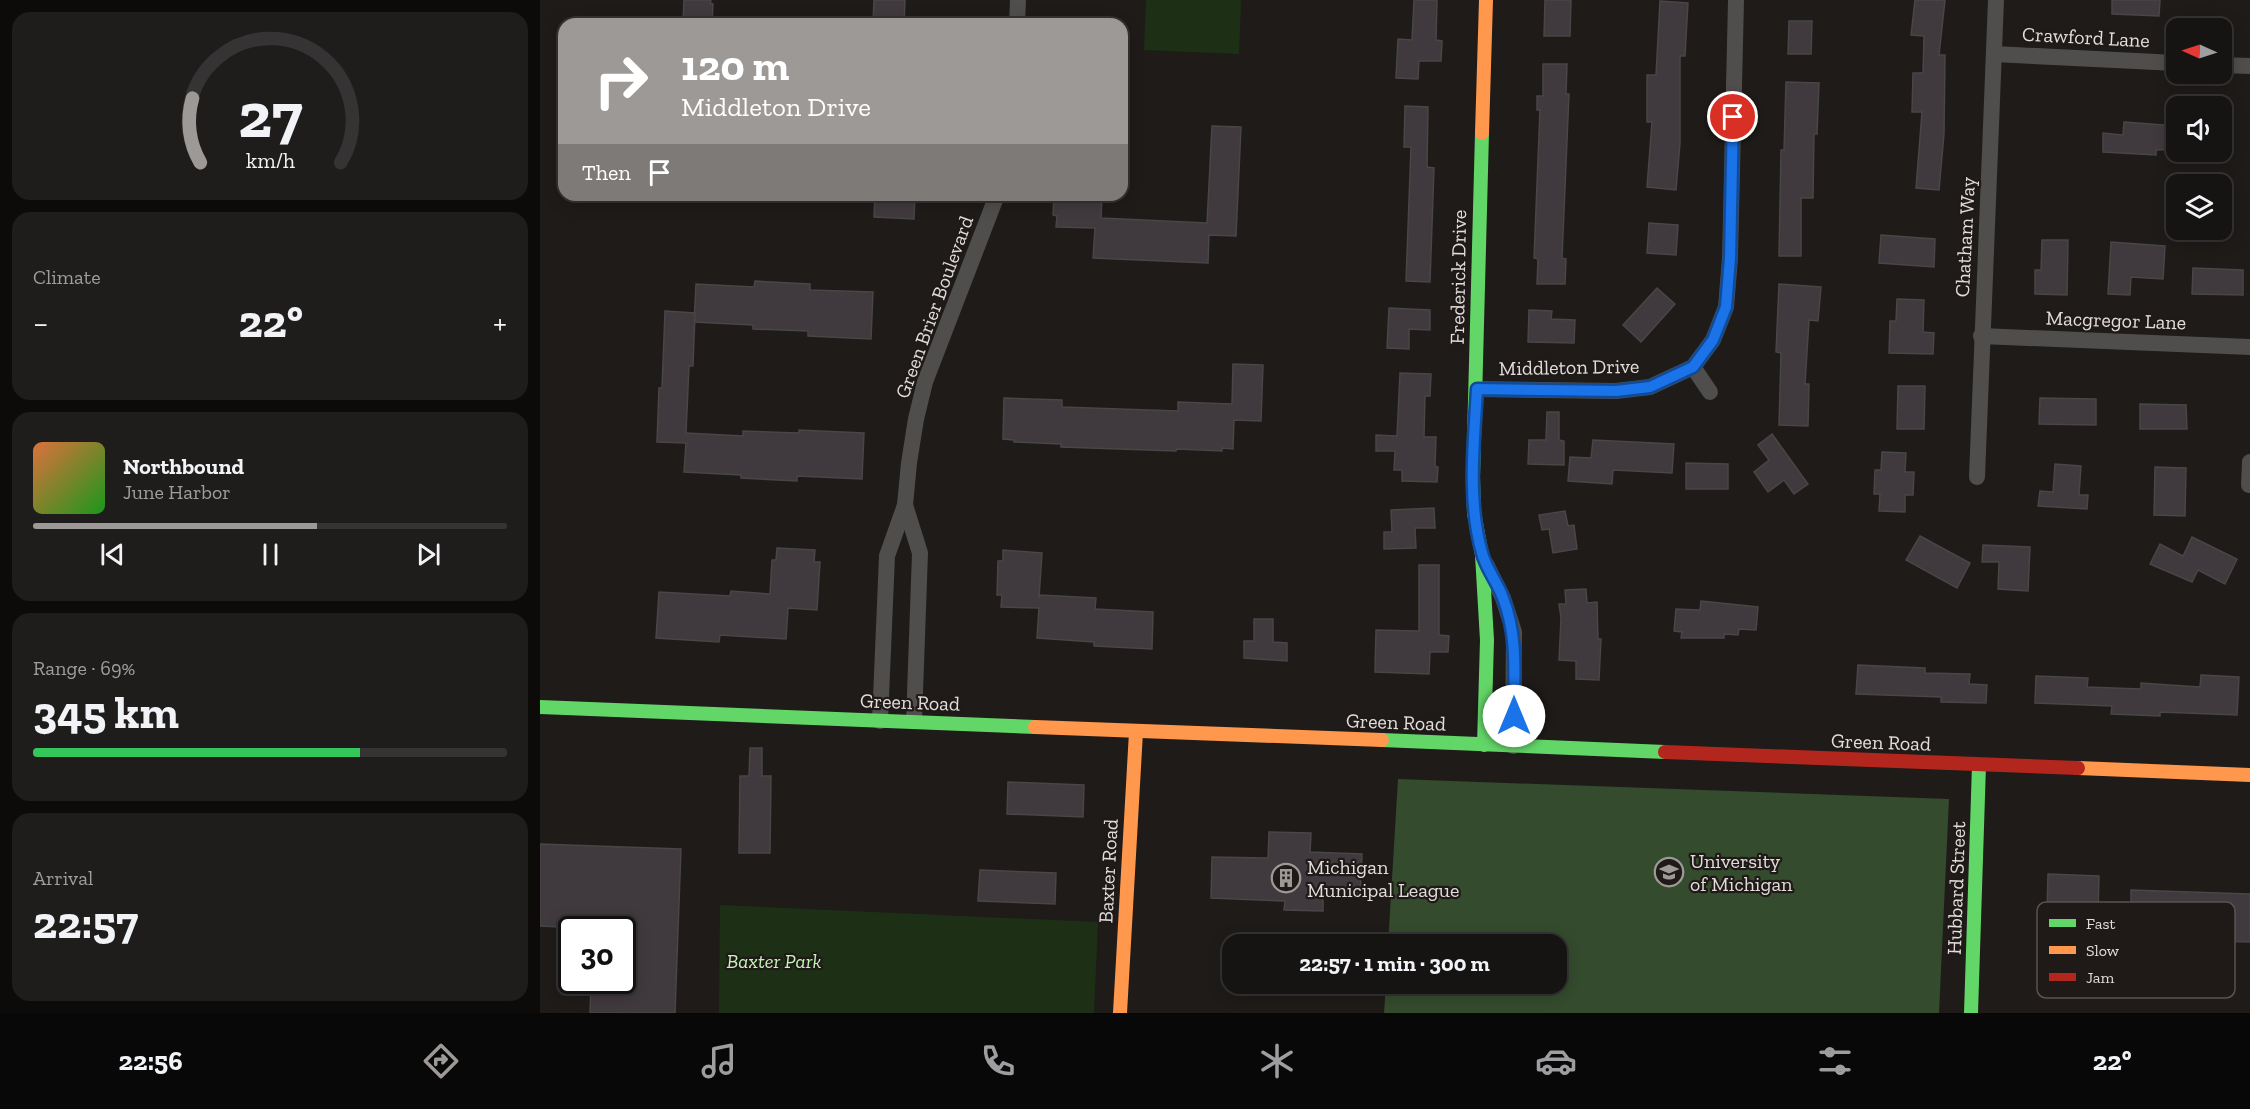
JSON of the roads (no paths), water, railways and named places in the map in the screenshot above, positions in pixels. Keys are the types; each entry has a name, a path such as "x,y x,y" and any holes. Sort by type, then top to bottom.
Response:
{"street":[{"path":"1017,18 1018,0"},
{"name":"Frederick Drive","path":"1484,745 1487,640 1482,555 1474,513 1473,477 1486,0"},
{"name":"Middleton Drive","path":"1477,389 1616,391 1650,387 1693,367 1713,340 1726,307 1730,258 1736,0"},
{"name":"Chatham Way","path":"1977,477 1996,0"},
{"name":"Crawford Lane","path":"1994,54 2166,63"},
{"path":"2232,65 2250,66"},
{"name":"Green Brier Boulevard","path":"880,721 887,556 905,505 909,462 925,382 995,201"},
{"name":"Macgregor Lane","path":"1981,336 2250,347"},
{"path":"1693,367 1710,392"},
{"path":"2249,485 2250,462"},
{"name":"Green Brier Boulevard","path":"905,505 920,553 914,721"},
{"name":"Frederick Drive","path":"1482,555 1503,597 1514,632 1513,746"},
{"name":"Green Road","path":"540,706 1136,732 2250,775"},
{"name":"Baxter Road","path":"1120,1013 1136,732"},
{"name":"Hubbard Street","path":"1971,1013 1979,765"}],"place":[{"name":"University of Michigan","path":"1669,872"},
{"name":"Michigan Municipal League","path":"1286,878"}],"park label":[{"name":"Baxter Park","path":"774,961"}]}
